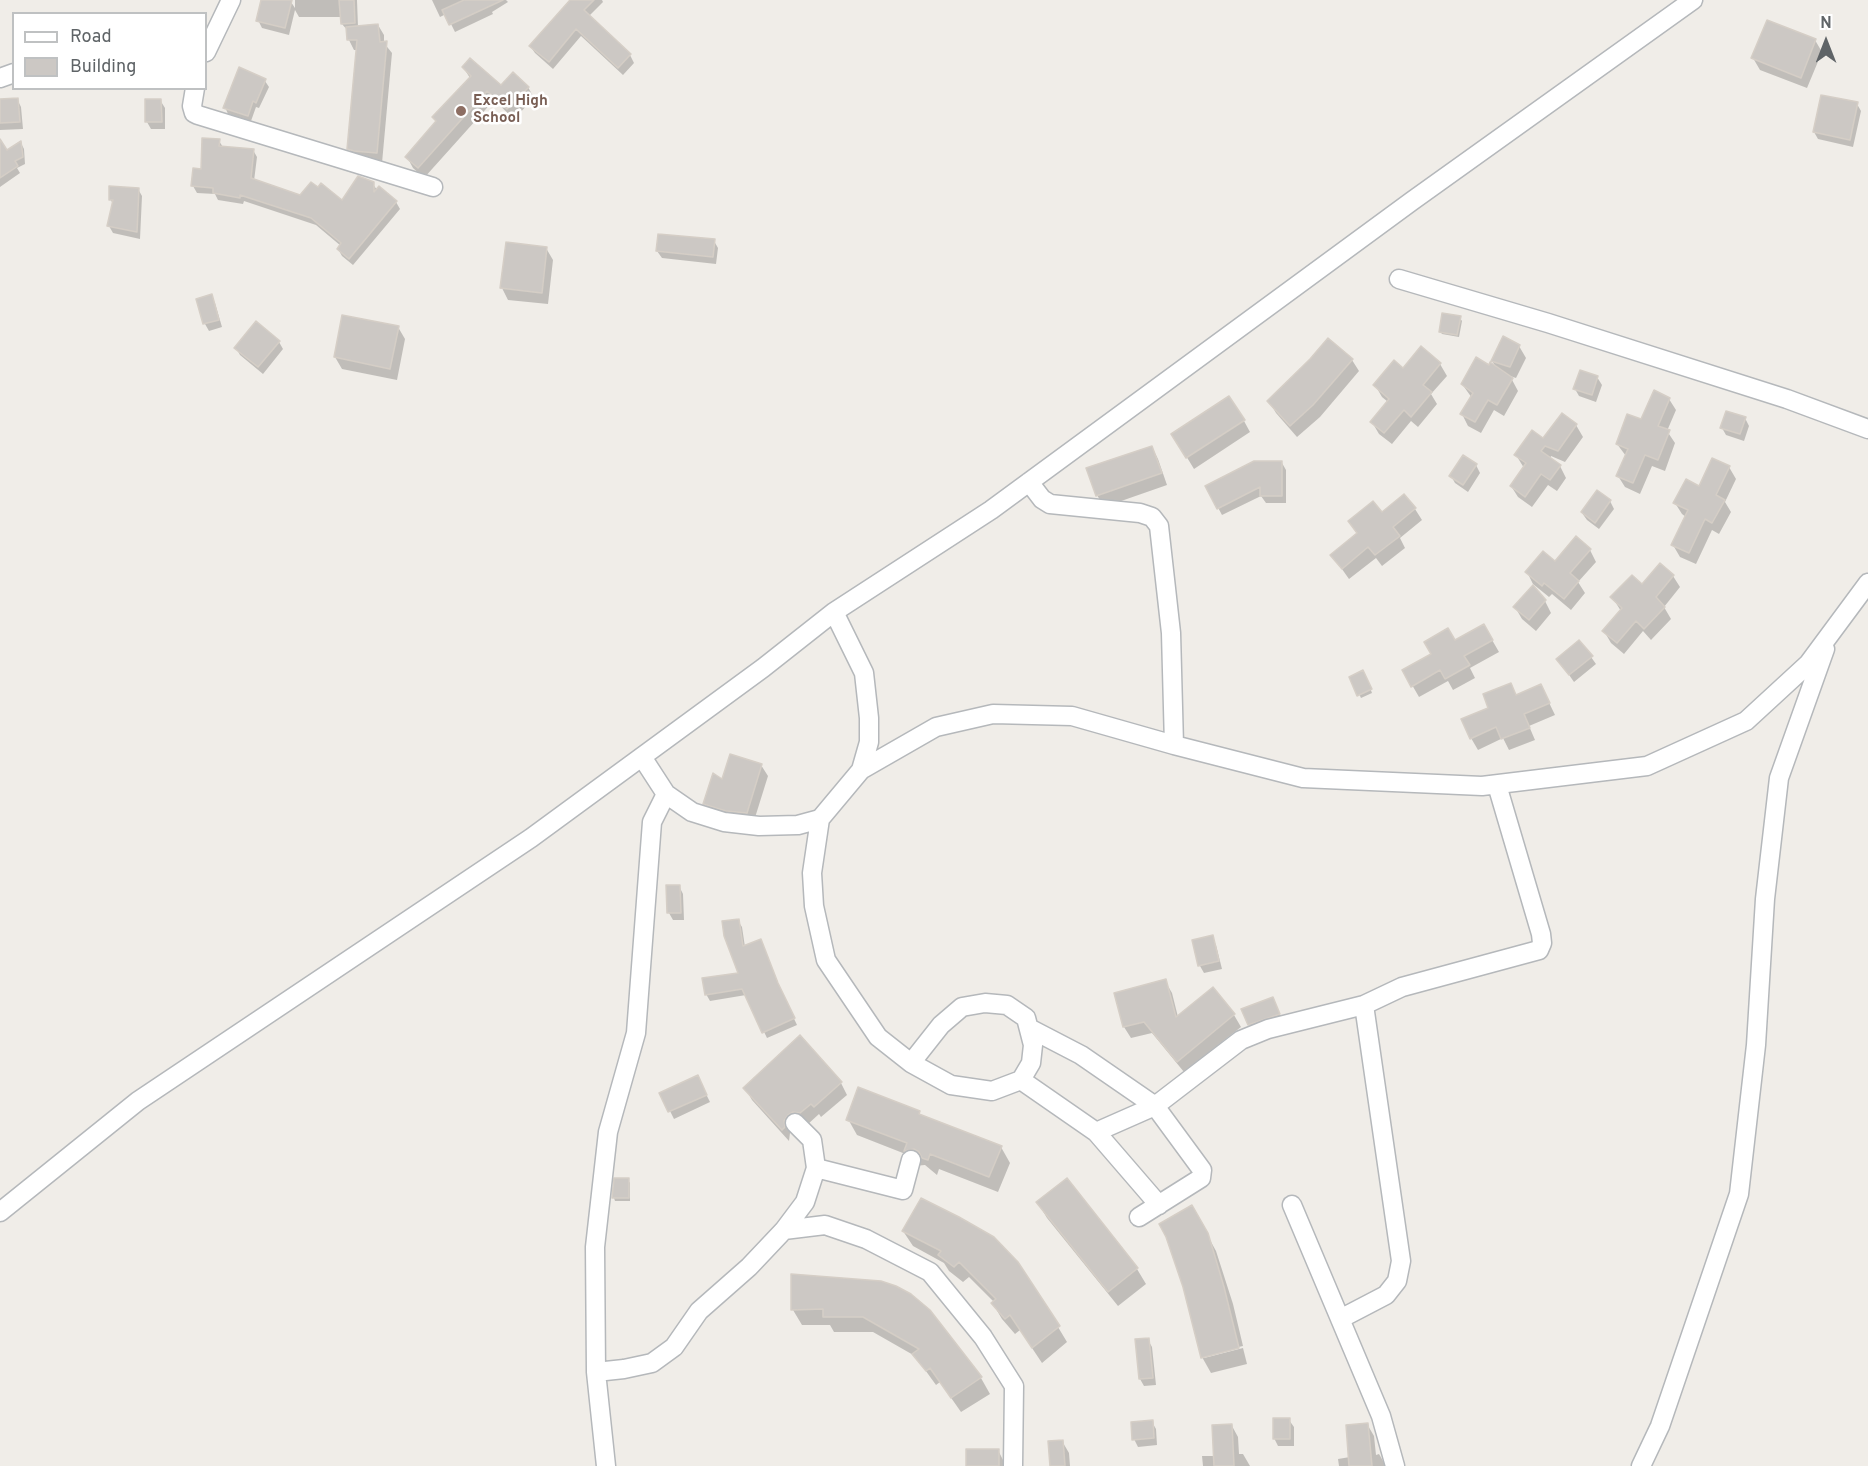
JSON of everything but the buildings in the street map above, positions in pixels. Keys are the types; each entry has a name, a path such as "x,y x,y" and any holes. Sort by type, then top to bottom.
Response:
{"street":[{"path":"207,50 231,0"},
{"path":"0,1212 138,1101 531,838 763,668 834,612 991,510 1412,201 1693,0"},
{"path":"195,90 192,106 194,113 198,115 433,188"},
{"path":"1399,279 1753,388 1868,429"},
{"path":"1029,482 1042,499 1050,504 1140,513 1152,517 1159,525 1172,633 1174,745"},
{"path":"911,1064 941,1025 962,1007 986,1003 1007,1005 1026,1018 1033,1045 1031,1063 1021,1080 992,1091 951,1084 911,1064 878,1037 826,960 814,906 812,873 820,819 861,770 936,727 993,714 1072,716 1303,778 1482,786 1647,766 1746,721 1808,664 1868,583"},
{"path":"834,612 864,673 869,742 861,770"},
{"path":"1641,1466 1660,1426 1739,1194 1756,1045 1765,899 1779,778 1831,633"},
{"path":"642,757 666,794 692,812 724,822 759,826 798,825 820,819"},
{"path":"1095,1132 1155,1106 1241,1040 1268,1029 1364,1005 1402,987 1539,950 1542,943 1541,934 1497,784"},
{"path":"606,1466 596,1372 595,1247 608,1132 636,1033 652,822 666,794"},
{"path":"1340,1319 1386,1295 1397,1281 1401,1261 1364,1005"},
{"path":"1029,1028 1081,1055 1155,1106 1197,1163 1203,1174 1201,1178 1139,1217"},
{"path":"1021,1080 1095,1132 1159,1204"},
{"path":"596,1372 652,1363 674,1347 699,1311 749,1267 784,1230 805,1202 816,1168 812,1140 795,1124"},
{"path":"816,1168 903,1190 911,1160"},
{"path":"1292,1205 1381,1416 1395,1466"},
{"path":"784,1230 825,1225 866,1239 930,1272 983,1337 1014,1386 1013,1466"}],"place":[{"name":"Excel High School","path":"461,111"}]}
